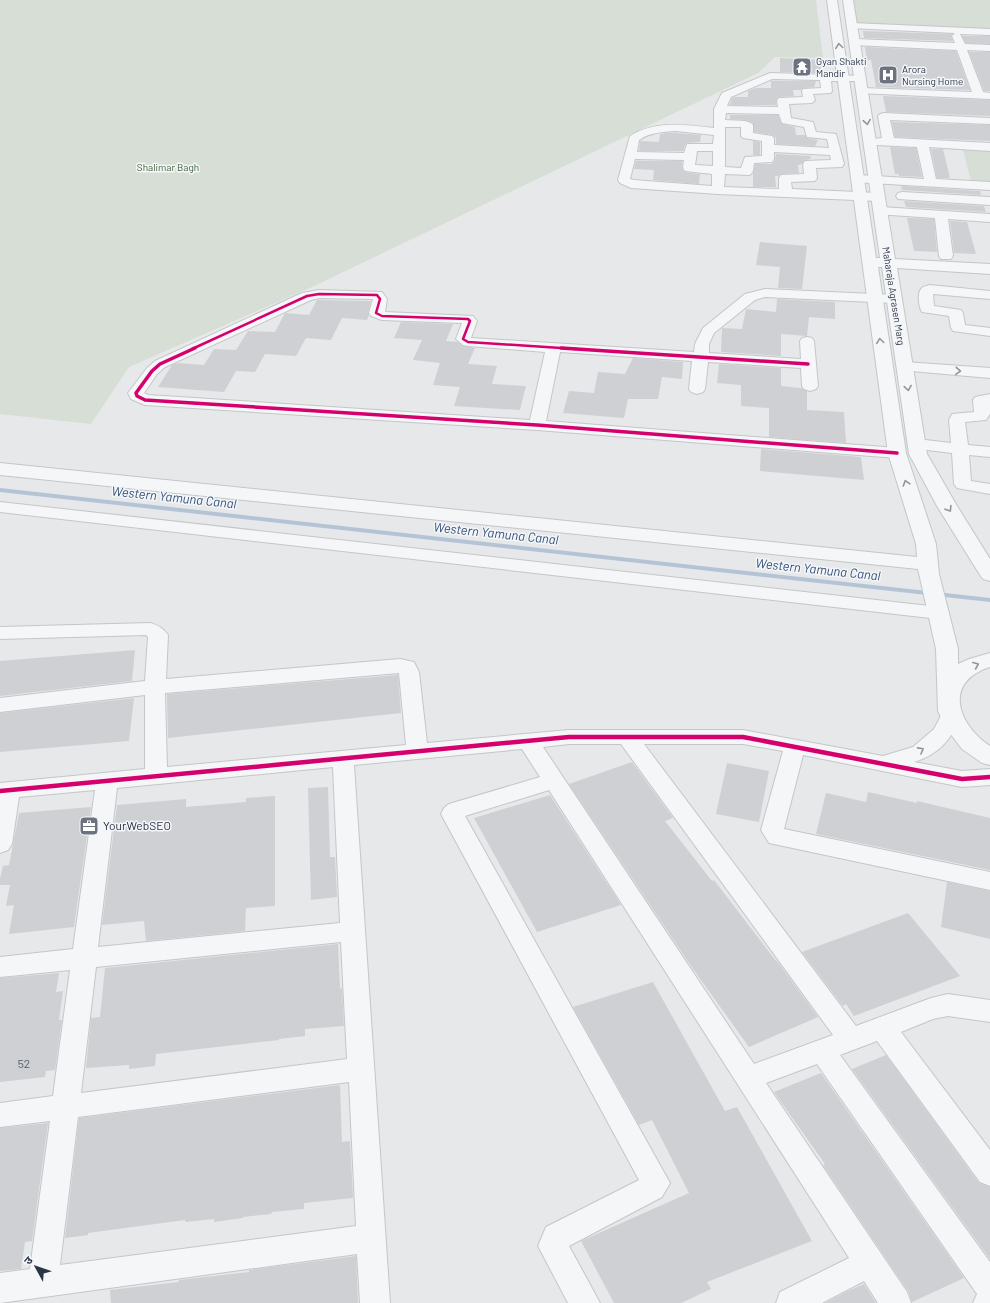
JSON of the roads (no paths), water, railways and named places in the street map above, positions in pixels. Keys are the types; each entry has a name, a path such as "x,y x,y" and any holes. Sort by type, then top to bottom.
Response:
{"street":[{"name":"Maharaja Agrasen Marg","path":"832,0 897,453 926,544 929,569 947,650 947,704 950,717"},
{"name":"Maharaja Agrasen Marg","path":"848,0 918,454 947,506 990,575"},
{"path":"852,26 990,32"},
{"path":"955,30 961,47 984,96"},
{"path":"854,42 990,48"},
{"path":"718,190 720,109 726,95 766,77 775,75 843,78 861,84 984,96"},
{"path":"786,193 785,178 811,178 810,164 837,165 832,136 810,135 809,124 786,122 784,111 783,100 808,101 807,91 827,91 825,77"},
{"path":"720,109 784,111"},
{"path":"889,142 884,116 990,121"},
{"path":"720,148 690,147 690,169 747,172 749,160 768,160 768,138 746,135 746,124 720,127 655,128 634,138 624,180 628,183 718,190 860,197 880,204 941,214 990,218"},
{"path":"886,129 901,130"},
{"path":"870,141 990,147"},
{"path":"922,144 931,183"},
{"path":"769,148 835,152"},
{"path":"630,155 690,157"},
{"path":"858,179 990,186"},
{"path":"902,196 990,201"},
{"path":"941,214 946,256"},
{"path":"871,266 990,278"},
{"path":"890,268 990,269"},
{"path":"990,295 930,289 926,291 927,309 956,313 958,328 960,329 990,332"},
{"path":"697,389 702,344 708,331 754,295 765,293 895,299"},
{"path":"808,364 465,341 463,339 470,321 468,319 382,316 376,313 380,299 377,295 314,295 307,296 160,364 152,371 136,393 137,396 145,400 537,425 897,453"},
{"path":"807,341 810,386"},
{"path":"537,425 554,347"},
{"path":"905,367 990,373"},
{"path":"990,399 981,400 982,414 980,417 958,417 957,420 963,484 990,489"},
{"path":"917,444 990,452"},
{"path":"0,469 929,569"},
{"path":"0,507 939,613"},
{"path":"0,633 150,629 158,635 155,687 156,776"},
{"path":"948,692 957,677 973,665 990,660"},
{"path":"0,704 155,687 400,666 407,667 409,672 417,752"},
{"path":"950,717 964,737 990,757"},
{"path":"885,763 921,752 943,733 950,717"},
{"path":"0,844 4,790 569,737 743,737 885,763 962,779 990,777"},
{"path":"626,737 851,1039"},
{"path":"528,741 896,1303"},
{"path":"795,746 772,830 777,837 990,881"},
{"path":"343,758 375,1303"},
{"path":"43,1283 107,781"},
{"path":"553,781 457,810 452,814 656,1183 652,1188 556,1237 554,1246 585,1303"},
{"path":"0,967 353,931"},
{"path":"748,1078 931,1009 948,1005 990,1011"},
{"path":"882,1027 990,1173"},
{"path":"822,1050 990,1287"},
{"path":"0,1116 361,1069"},
{"path":"0,1288 371,1238"},
{"path":"802,1300 869,1263"}],"waterway":[{"name":"Western Yamuna Canal","path":"0,490 990,600"}],"place":[{"name":"Gyan Shakti Mandir","path":"802,67"},
{"name":"Arora Nursing Home","path":"888,75"},
{"name":"YourWebSEO","path":"89,826"}],"park label":[{"name":"Shalimar Bagh","path":"168,167"}]}
